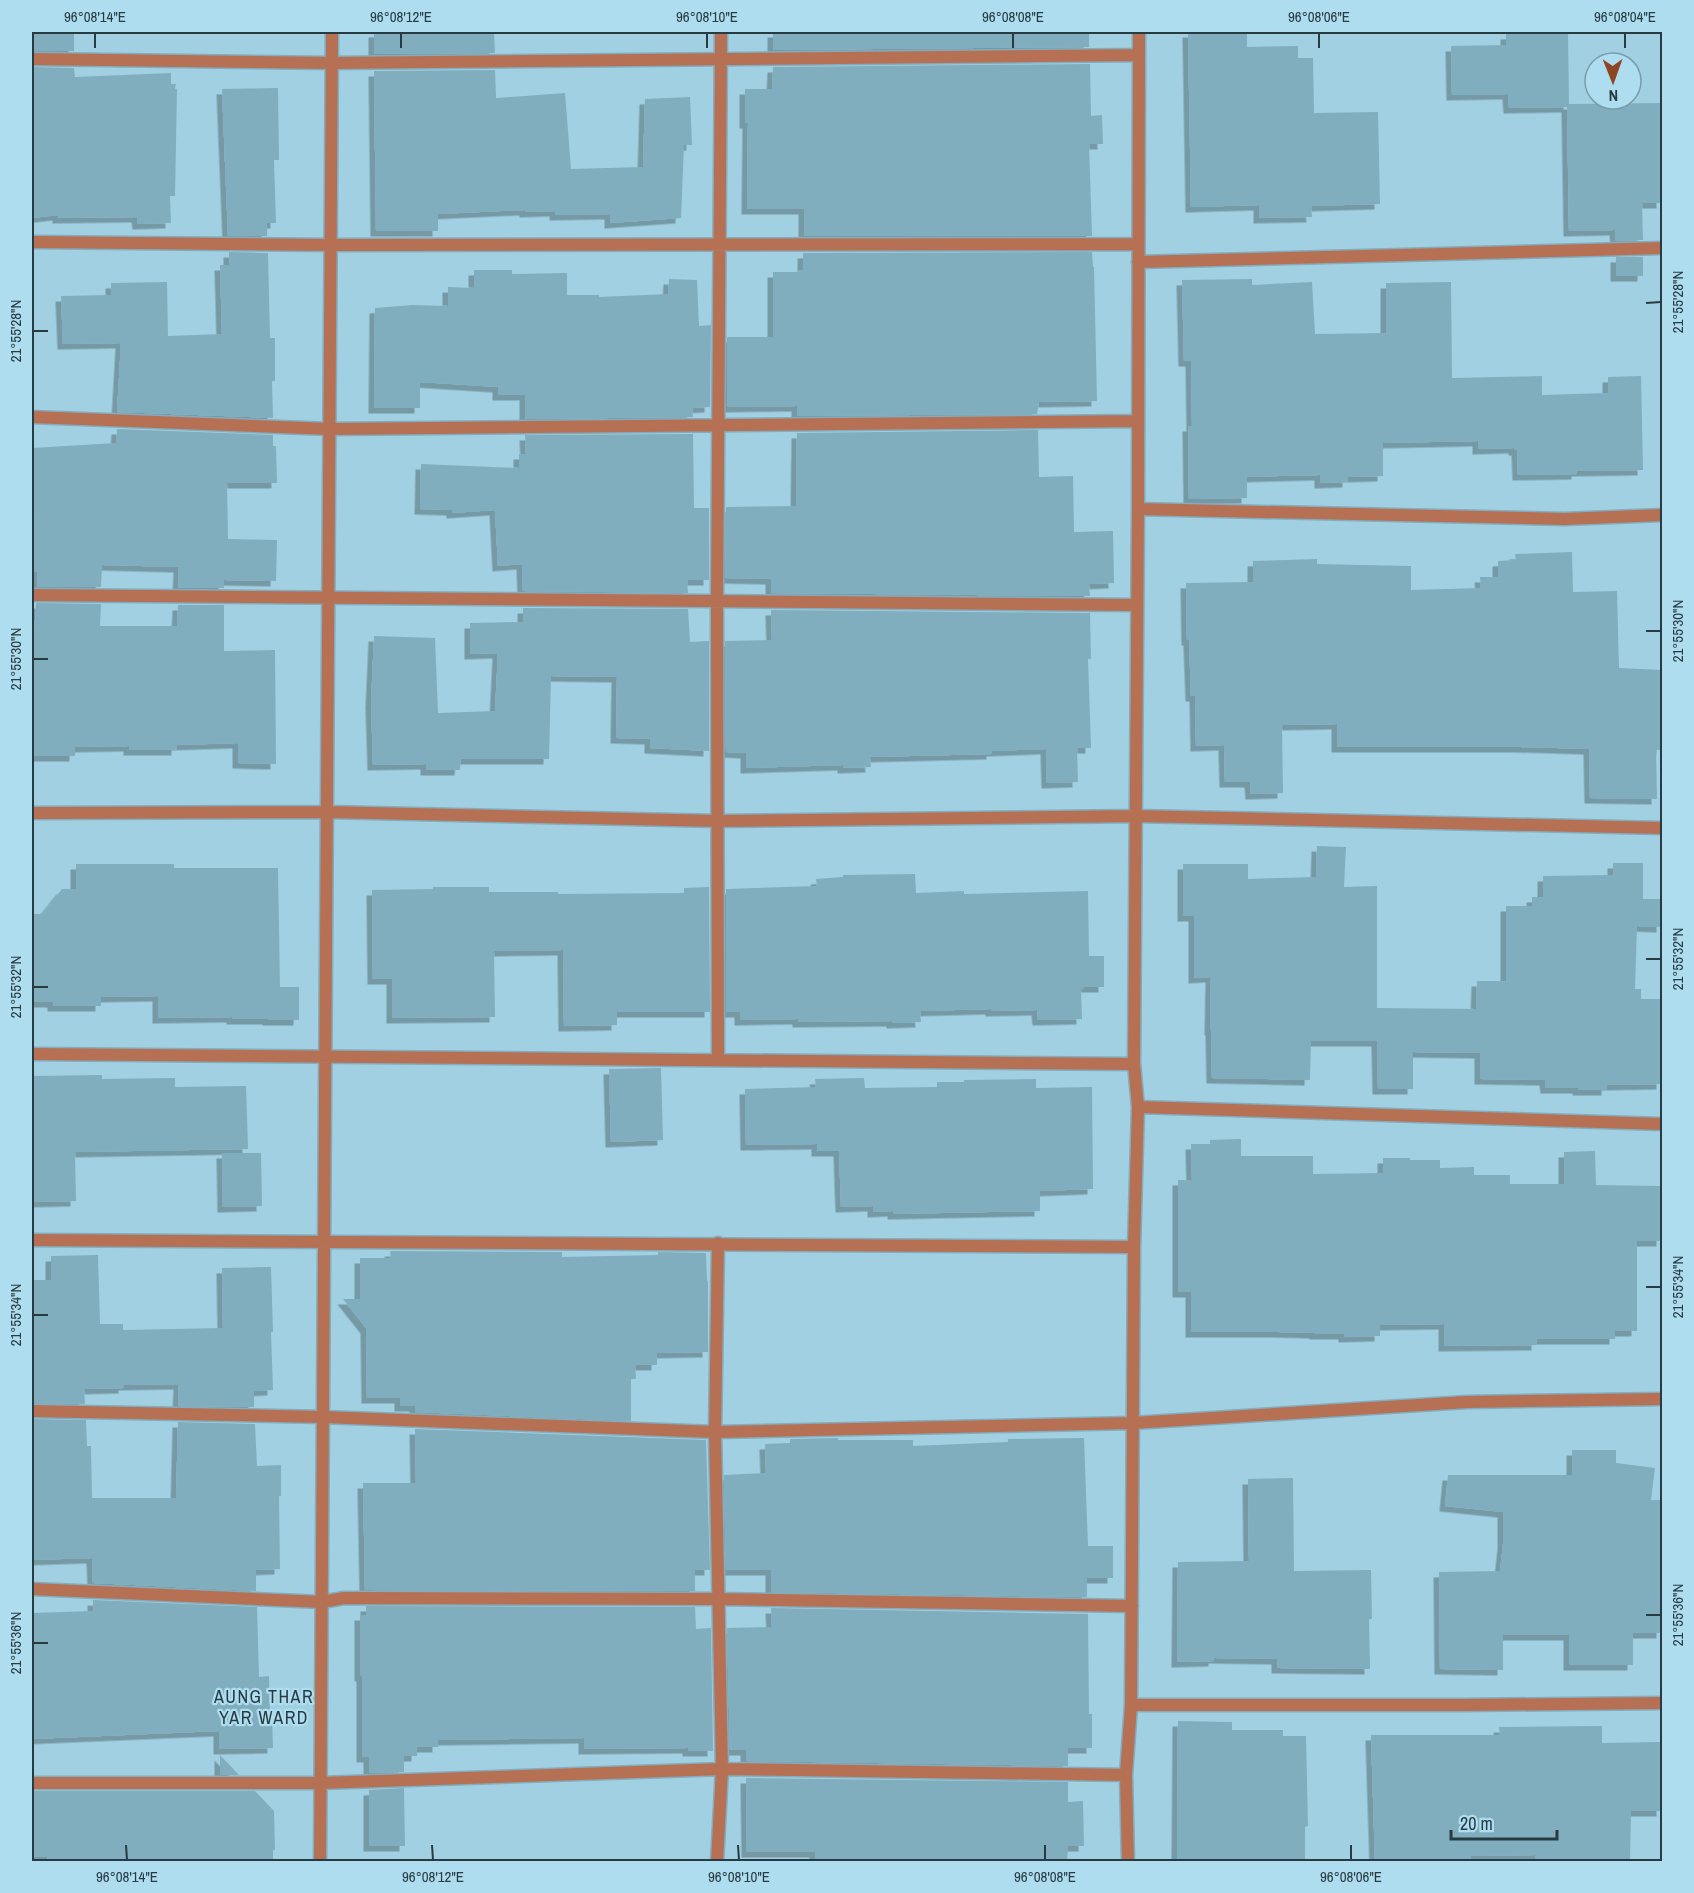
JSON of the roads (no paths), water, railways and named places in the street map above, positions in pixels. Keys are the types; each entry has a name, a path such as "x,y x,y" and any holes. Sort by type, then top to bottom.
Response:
{"street":[{"path":"320,1862 332,32"},
{"path":"718,1060 717,602 721,32"},
{"path":"1128,1862 1126,1775 1131,1705 1134,1247 1138,1107 1134,1064 1139,32"},
{"path":"32,59 332,63 1139,54"},
{"path":"32,242 1138,244"},
{"path":"1138,262 1662,248"},
{"path":"32,417 330,429 1137,421"},
{"path":"1138,508 1564,519 1662,515"},
{"path":"32,595 1137,605"},
{"path":"32,813 328,812 718,821 1136,816 1662,828"},
{"path":"32,1054 1134,1064"},
{"path":"1138,1107 1662,1124"},
{"path":"32,1240 1134,1247"},
{"path":"717,1862 722,1769 715,1432 718,1243"},
{"path":"32,1411 323,1417 715,1432 1133,1423 1467,1402 1662,1399"},
{"path":"32,1588 322,1602 344,1598 718,1599 1132,1606"},
{"path":"1131,1705 1464,1705 1662,1702"},
{"path":"32,1783 321,1783 722,1769 1126,1775"}],"district":[{"name":"AUNG THAR YAR WARD","path":"264,1707"}]}
